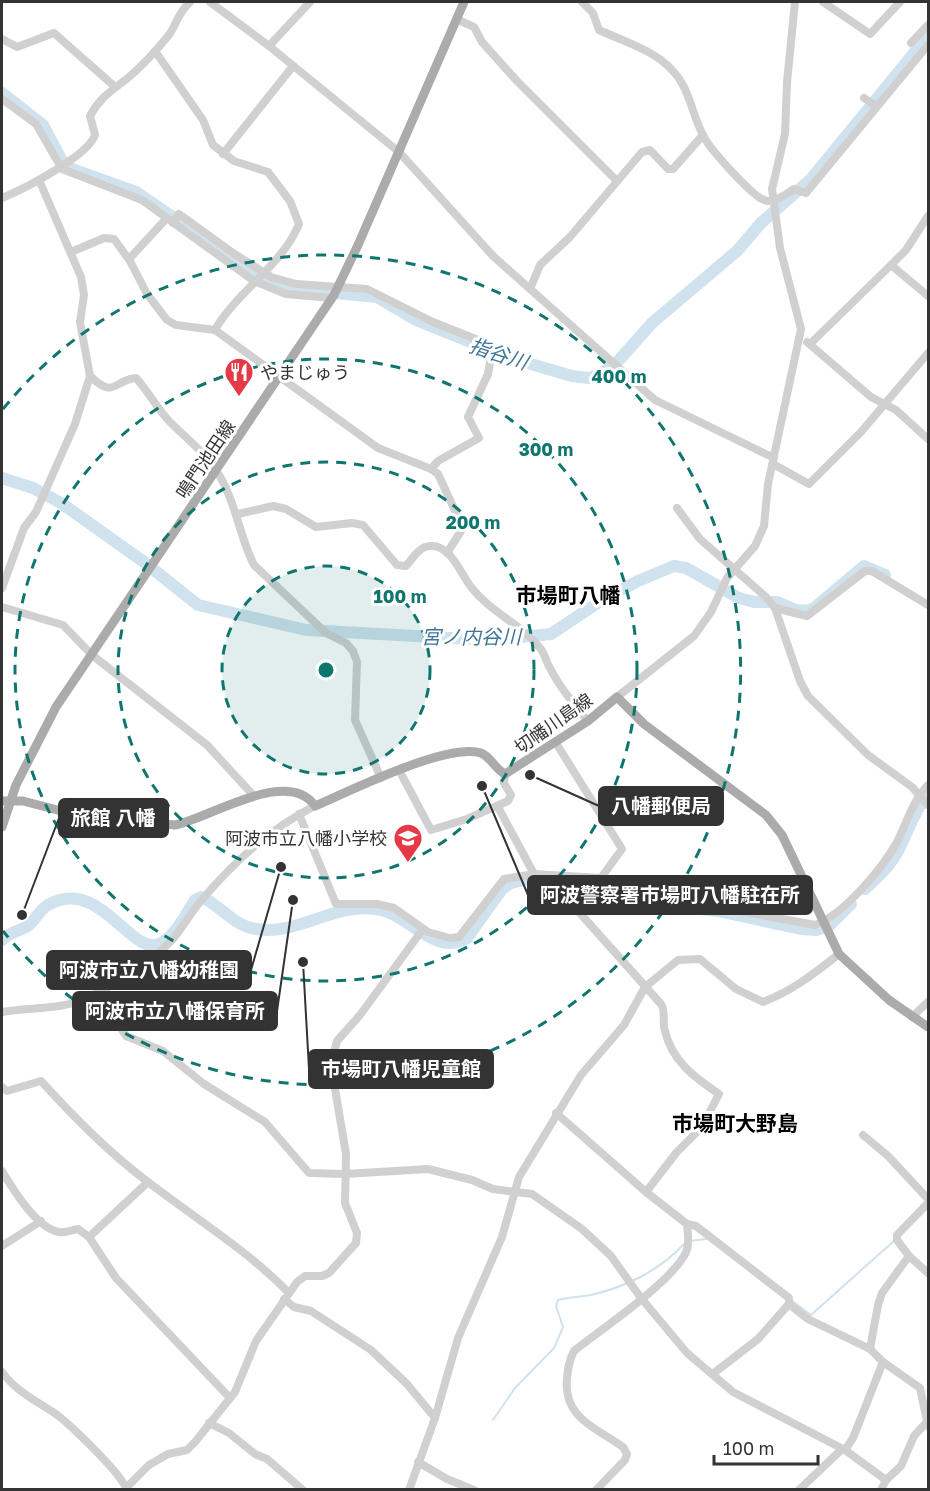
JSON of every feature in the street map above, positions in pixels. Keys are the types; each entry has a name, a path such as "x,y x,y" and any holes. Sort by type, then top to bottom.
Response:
{"main road":[{"name":"鳴門池田線","path":"2,827 6,801 40,736 335,292 399,152 456,19 460,3"},
{"name":"切幡川島線","path":"315,806 399,770 434,758 470,751 482,753 505,774 556,743 617,697 644,724 766,815 782,835 823,926 839,954 881,994 928,1027"},
{"path":"6,801 23,801 88,818 175,825 189,822 253,795 298,794 309,799 315,806"}],"street":[{"path":"2,198 39,180 81,153 93,141 95,135 90,116 95,105 114,86 130,76 155,51 171,33 176,18 190,2"},
{"path":"210,2 269,46 399,152 483,246 617,368 672,410 774,461 809,484 886,404 928,353"},
{"path":"269,46 310,2"},
{"path":"582,2 592,13 599,30 643,49 671,68 694,108 703,135 724,163 753,192 773,203 799,191 806,193 875,106 928,45"},
{"path":"617,697 694,636 711,612 733,569 761,535 791,371 800,339 800,319 788,285 771,189 785,134 787,82 795,2"},
{"path":"823,2 870,34 900,2"},
{"path":"456,19 474,27 482,42 517,81 617,181"},
{"path":"911,43 928,25"},
{"path":"2,39 17,47 54,33 114,86"},
{"path":"155,51 203,120 213,145 234,161 268,172 290,201 299,224 285,250 258,276 215,330"},
{"path":"222,154 293,66"},
{"path":"865,98 875,106"},
{"path":"2,99 36,124 72,175 142,200 286,294 367,289 433,322 493,346 488,374 468,417 479,438 438,461 431,469"},
{"path":"530,288 540,265 570,237 642,152 650,150 668,169 673,169 703,135"},
{"path":"2,588 24,528 36,512 75,424 90,376 80,322 84,295 81,277 39,180"},
{"path":"811,343 906,250 928,216"},
{"path":"129,259 173,220"},
{"path":"71,252 104,238 114,239 129,259 147,294 167,320 176,325 215,330 378,448 431,469 438,474 463,528 447,553"},
{"path":"891,266 928,296"},
{"path":"258,276 335,292"},
{"path":"800,339 811,343 871,397 886,404 928,439"},
{"path":"90,376 108,389 116,388 136,378 169,422 196,444 217,471 238,514 248,554 254,565 326,633 346,644 353,651 357,662 355,720 381,778"},
{"path":"238,514 273,506 286,509 316,527 363,525 397,565 406,566 429,545 447,553 456,562 476,593 504,617 517,624 543,650 564,692 588,721"},
{"path":"677,508 700,539 766,597 774,607 800,681 808,696 868,755 925,800"},
{"path":"774,607 807,616 866,571 872,571 928,605"},
{"path":"2,607 55,621 92,655 207,745 253,795"},
{"path":"556,743 622,849 601,878"},
{"path":"399,770 431,830 498,807 512,795 504,783 505,774"},
{"path":"544,878 601,878 632,896 729,909 804,925 823,926 888,857 925,800 928,785"},
{"path":"2,1012 72,1004 97,992 171,940 229,870 299,814 315,806"},
{"path":"498,807 534,874"},
{"path":"299,814 336,904 377,904 394,908 437,935 450,938 459,937 504,879 534,874 544,878 578,910 664,1008 665,1033 676,1060 719,1094 702,1127 676,1154 646,1192"},
{"path":"2,1372 18,1392 54,1413 66,1424 98,1454 127,1488 149,1465 168,1454 187,1450 230,1398 240,1382 256,1341 286,1296 305,1275 322,1276 329,1273 356,1244 357,1233 345,1203 346,1154 333,1077 333,1056 337,1041 360,1015 423,928"},
{"path":"409,1490 435,1418 458,1338 502,1237 513,1190 556,1113 581,1075 624,1025 645,987 678,960 700,959 736,989 763,1002 778,997 822,969 839,954"},
{"path":"97,992 126,1036 163,1052 204,1084 265,1122 309,1173 345,1174 428,1169 472,1180 493,1189 532,1194 542,1200 582,1229 611,1256 641,1298 687,1353 742,1398 843,1450 886,1480"},
{"path":"912,1017 928,1002"},
{"path":"2,1087 7,1091 41,1081 96,1139 148,1182 253,1260 294,1307 311,1311 371,1350 407,1384 435,1418"},
{"path":"556,1113 646,1192 687,1224 696,1226 808,1319 870,1349 883,1362 920,1388 927,1425 914,1436 901,1466 886,1480 881,1490"},
{"path":"863,1136 888,1156 928,1201 896,1239 909,1256 928,1273"},
{"path":"2,1171 23,1204 41,1221 53,1230 62,1233 78,1229 89,1237 116,1278 230,1398"},
{"path":"89,1237 148,1182"},
{"path":"2,1246 41,1221"},
{"path":"596,1490 625,1460 627,1454 623,1447 576,1414 570,1406 566,1399 569,1360 574,1351 641,1298 684,1256 688,1242 687,1224"},
{"path":"870,1349 882,1293 909,1256"},
{"path":"714,1373 758,1339 789,1301"},
{"path":"799,1490 853,1438 883,1362"},
{"path":"920,1388 928,1382"},
{"path":"209,1423 229,1433 255,1454 267,1459 303,1490"},
{"path":"418,1462 447,1479 474,1490"}],"waterway":[{"name":"指谷川","path":"2,93 43,125 61,159 69,168 136,192 271,284 286,288 377,297 416,320 510,358 572,376 589,378 602,374 620,359 652,323 737,251 761,223 811,179 928,36"},
{"name":"宮ノ内谷川","path":"2,478 33,488 61,503 144,562 198,605 306,630 489,640 551,634 596,604 638,581 674,566 686,568 739,598 754,602 777,602 796,610 806,611 814,608 864,566 885,575"},
{"path":"865,889 896,855 928,793"},
{"path":"2,940 29,925 48,905 67,899 84,901 99,908 139,940 150,945 161,943 176,930 195,900 201,897 234,920 256,929 287,928 333,913 365,908 392,914 433,939 455,942 467,938 502,889 511,883 527,879 591,882 605,885 627,900 718,911 801,929 817,930 831,924 851,904"},
{"path":"689,1241 707,1239"},
{"path":"791,1300 811,1315 895,1240"},
{"path":"493,1420 515,1388 554,1348 563,1327 556,1306 558,1300 591,1295 629,1282 664,1262 684,1244"}],"place":[{"name":"やまじゅう","path":"239,398"},
{"name":"八幡郵便局","path":"530,775"},
{"name":"阿波警察署市場町八幡駐在所","path":"482,786"},
{"name":"阿波市立八幡小学校","path":"408,864"},
{"name":"阿波市立八幡幼稚園","path":"281,867"},
{"name":"阿波市立八幡保育所","path":"293,900"},
{"name":"旅館 八幡","path":"22,915"},
{"name":"市場町八幡児童館","path":"303,962"}],"district":[{"name":"市場町八幡","path":"568,595"},
{"name":"市場町大野島","path":"735,1123"}]}
